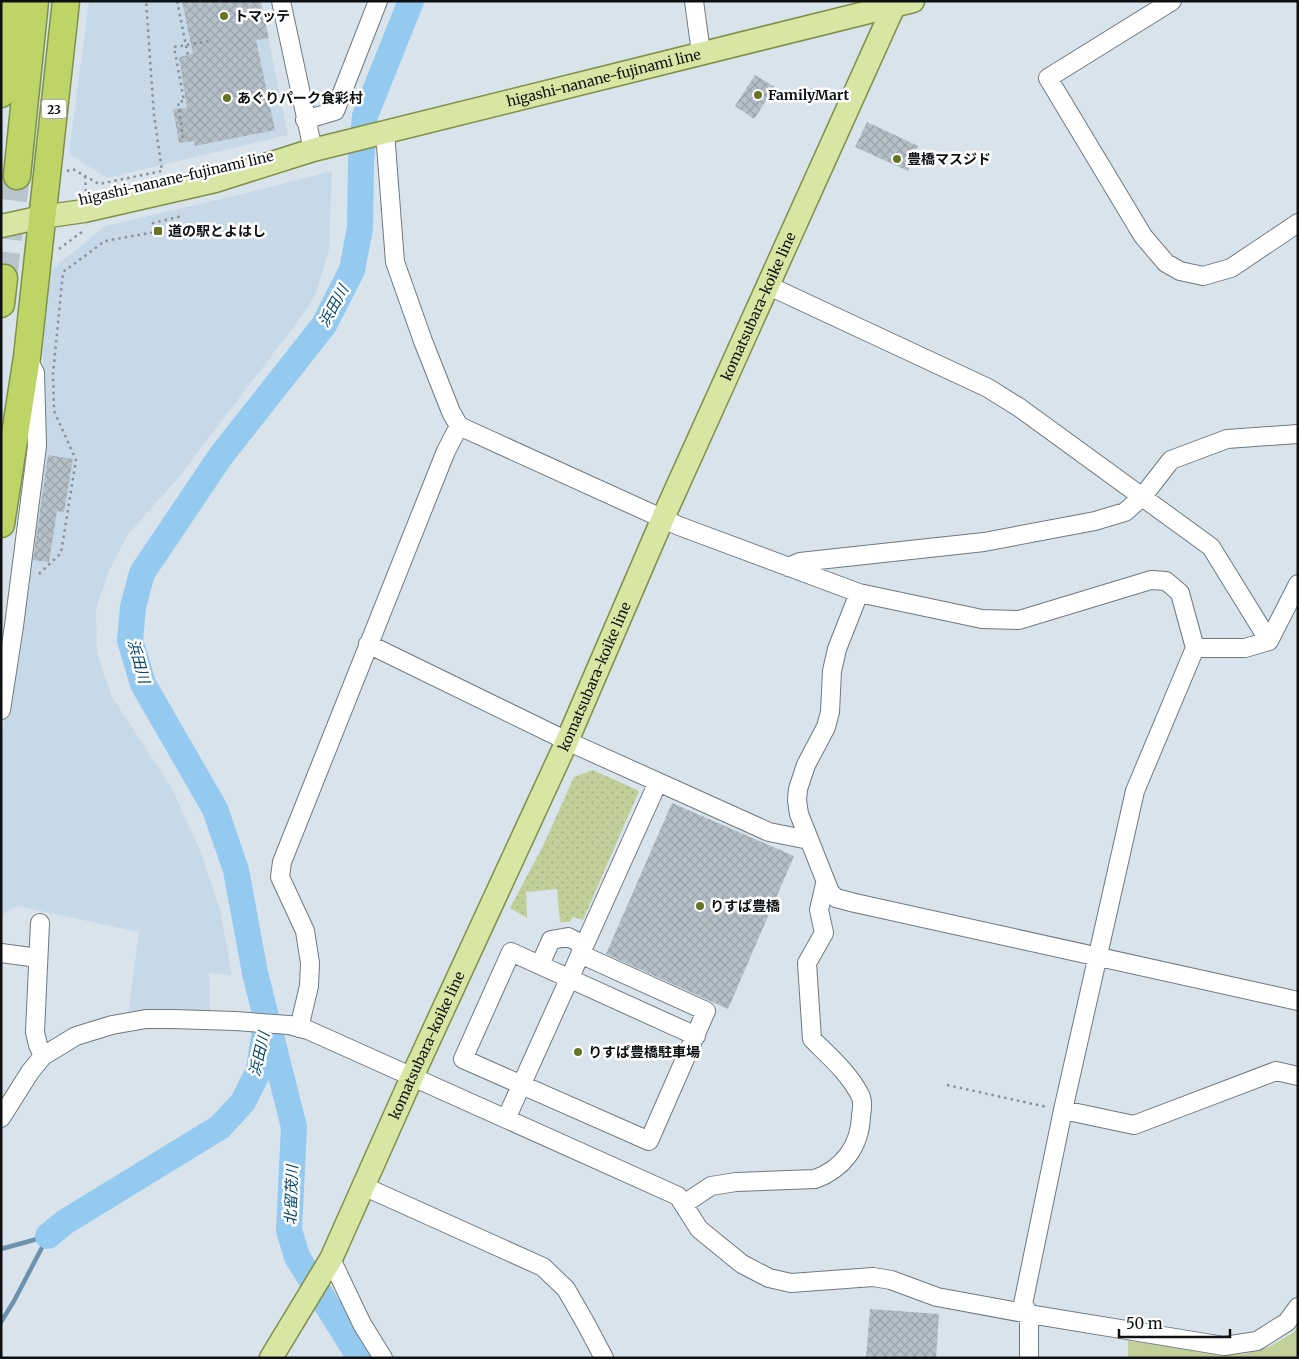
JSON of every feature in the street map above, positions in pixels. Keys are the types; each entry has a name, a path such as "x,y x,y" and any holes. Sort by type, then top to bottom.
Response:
{"highway":[{"path":"1,94 14,1"},
{"name":"23","path":"17,176 35,1"},
{"name":"23","path":"1,524 27,357 66,1"},
{"path":"1,304 4,278"}],"main road":[{"name":"higashi-nanane-fujinami line","path":"1,226 42,217 86,197 273,154 313,150 901,3"},
{"name":"komatsubara-koike line","path":"271,1358 309,1298 328,1263 566,741 767,285 901,3"}],"street":[{"path":"281,1 305,120 313,150"},
{"path":"305,120 335,111 378,1"},
{"path":"694,1 700,53"},
{"path":"1172,1 1048,78 1143,236 1166,262 1180,271 1203,276 1231,268 1298,223"},
{"path":"385,132 395,262 423,341 451,412 459,426 679,526 859,593 982,619 1019,620 1151,580 1166,581 1180,594 1195,648 1135,791 1063,1110 1023,1304 1029,1314 1029,1358"},
{"path":"767,285 988,388 1020,408 1143,496 1210,547 1269,642"},
{"path":"1,710 14,626 37,446 35,373 27,357"},
{"path":"294,1026 309,986 310,963 305,931 280,877 282,862 446,451 459,426"},
{"path":"788,567 800,562 984,542 1096,521 1125,512 1143,496 1171,460 1227,438 1298,434"},
{"path":"1195,648 1245,648 1269,642 1298,584"},
{"path":"859,593 837,649 832,671 830,712 826,727 806,765 798,789 797,800 799,814 825,884 836,898 1298,1001"},
{"path":"368,644 566,741 769,832 809,840"},
{"path":"506,1119 658,782"},
{"path":"684,1204 711,1186 736,1182 815,1180 827,1175 842,1164 854,1148 861,1129 862,1100 846,1074 812,1039 807,963 824,934 819,910 825,884"},
{"path":"40,923 35,1032 43,1056"},
{"path":"540,965 551,940 568,937 582,949 706,1011 696,1036 649,1141 463,1059 511,952 696,1036"},
{"path":"1,952 38,958"},
{"path":"1,1118 30,1072 43,1056 76,1036 112,1025 146,1019 235,1021 294,1026 308,1030 678,1196 698,1229 742,1264 769,1278 791,1284 873,1277 882,1278 937,1297 1224,1346 1257,1341 1287,1322 1298,1307"},
{"path":"1063,1110 1134,1125 1276,1071 1298,1076"},
{"path":"363,1186 543,1267 566,1289 604,1358"},
{"path":"328,1263 383,1358"}],"path":[{"path":"85,176 99,184 162,171 154,115 146,1"},
{"path":"177,1 188,55"},
{"path":"183,138 178,102 184,101 174,47 210,41"},
{"path":"39,574 61,553 67,504 76,460 54,412 53,374 63,272 105,240 154,232 153,223 182,216"},
{"path":"947,1085 1063,1110"}],"shaded area":[{"path":"89,1 261,1 288,135 107,178 69,154"},
{"name":"道の駅とよはし","path":"332,171 329,250 315,296 175,482 128,534 109,571 96,608 97,653 112,697 171,787 199,848 220,909 232,975 209,973 210,1011 151,1009 128,1014 139,932 17,906 1,915 1,744 30,537 45,447 43,358 38,342 43,277 105,226"}],"green space":[{"path":"593,770 639,791 583,920 573,917 570,922 560,922 557,889 526,892 527,918 510,908 543,846 574,777"},
{"path":"1298,1326 1298,1358 1128,1358 1128,1341 1244,1354 1269,1347 1294,1332"}],"building":[{"name":"あぐりパーク食彩村","path":"182,1 260,1 269,38 256,40 275,130 195,146 194,141 179,143 173,109 187,108 179,57 193,54"},
{"path":"755,75 775,87 754,119 735,106"},
{"name":"豊橋マスジド","path":"867,122 918,146 908,171 855,147"},
{"path":"48,455 73,459 64,512 57,511 49,562 33,560"},
{"name":"りすぱ豊橋","path":"672,803 794,856 728,1009 606,954"},
{"path":"870,1309 939,1314 936,1358 866,1358"}],"waterway":[{"name":"浜田川","path":"360,1358 297,1257 289,1230 294,1127 255,973 236,870 215,809 143,684 130,640 133,607 142,573 220,457 324,325 352,270 360,228 361,161 365,116 411,1"},
{"name":"浜田川","path":"48,1236 65,1222 220,1127 243,1102 259,1070 265,1030"},
{"path":"1,1249 48,1236"},
{"path":"1,1322 48,1236"}],"tunnel":[{"path":"4,278 17,176"}],"place":[{"name":"トマッテ","path":"224,16"},
{"name":"FamilyMart","path":"758,95"},
{"name":"あぐりパーク食彩村","path":"227,98"},
{"name":"豊橋マスジド","path":"897,159"},
{"name":"道の駅とよはし","path":"158,231"},
{"name":"りすぱ豊橋","path":"700,906"},
{"name":"りすぱ豊橋駐車場","path":"578,1052"}],"water label":[{"name":"北留茂川","path":"291,1195"}]}
